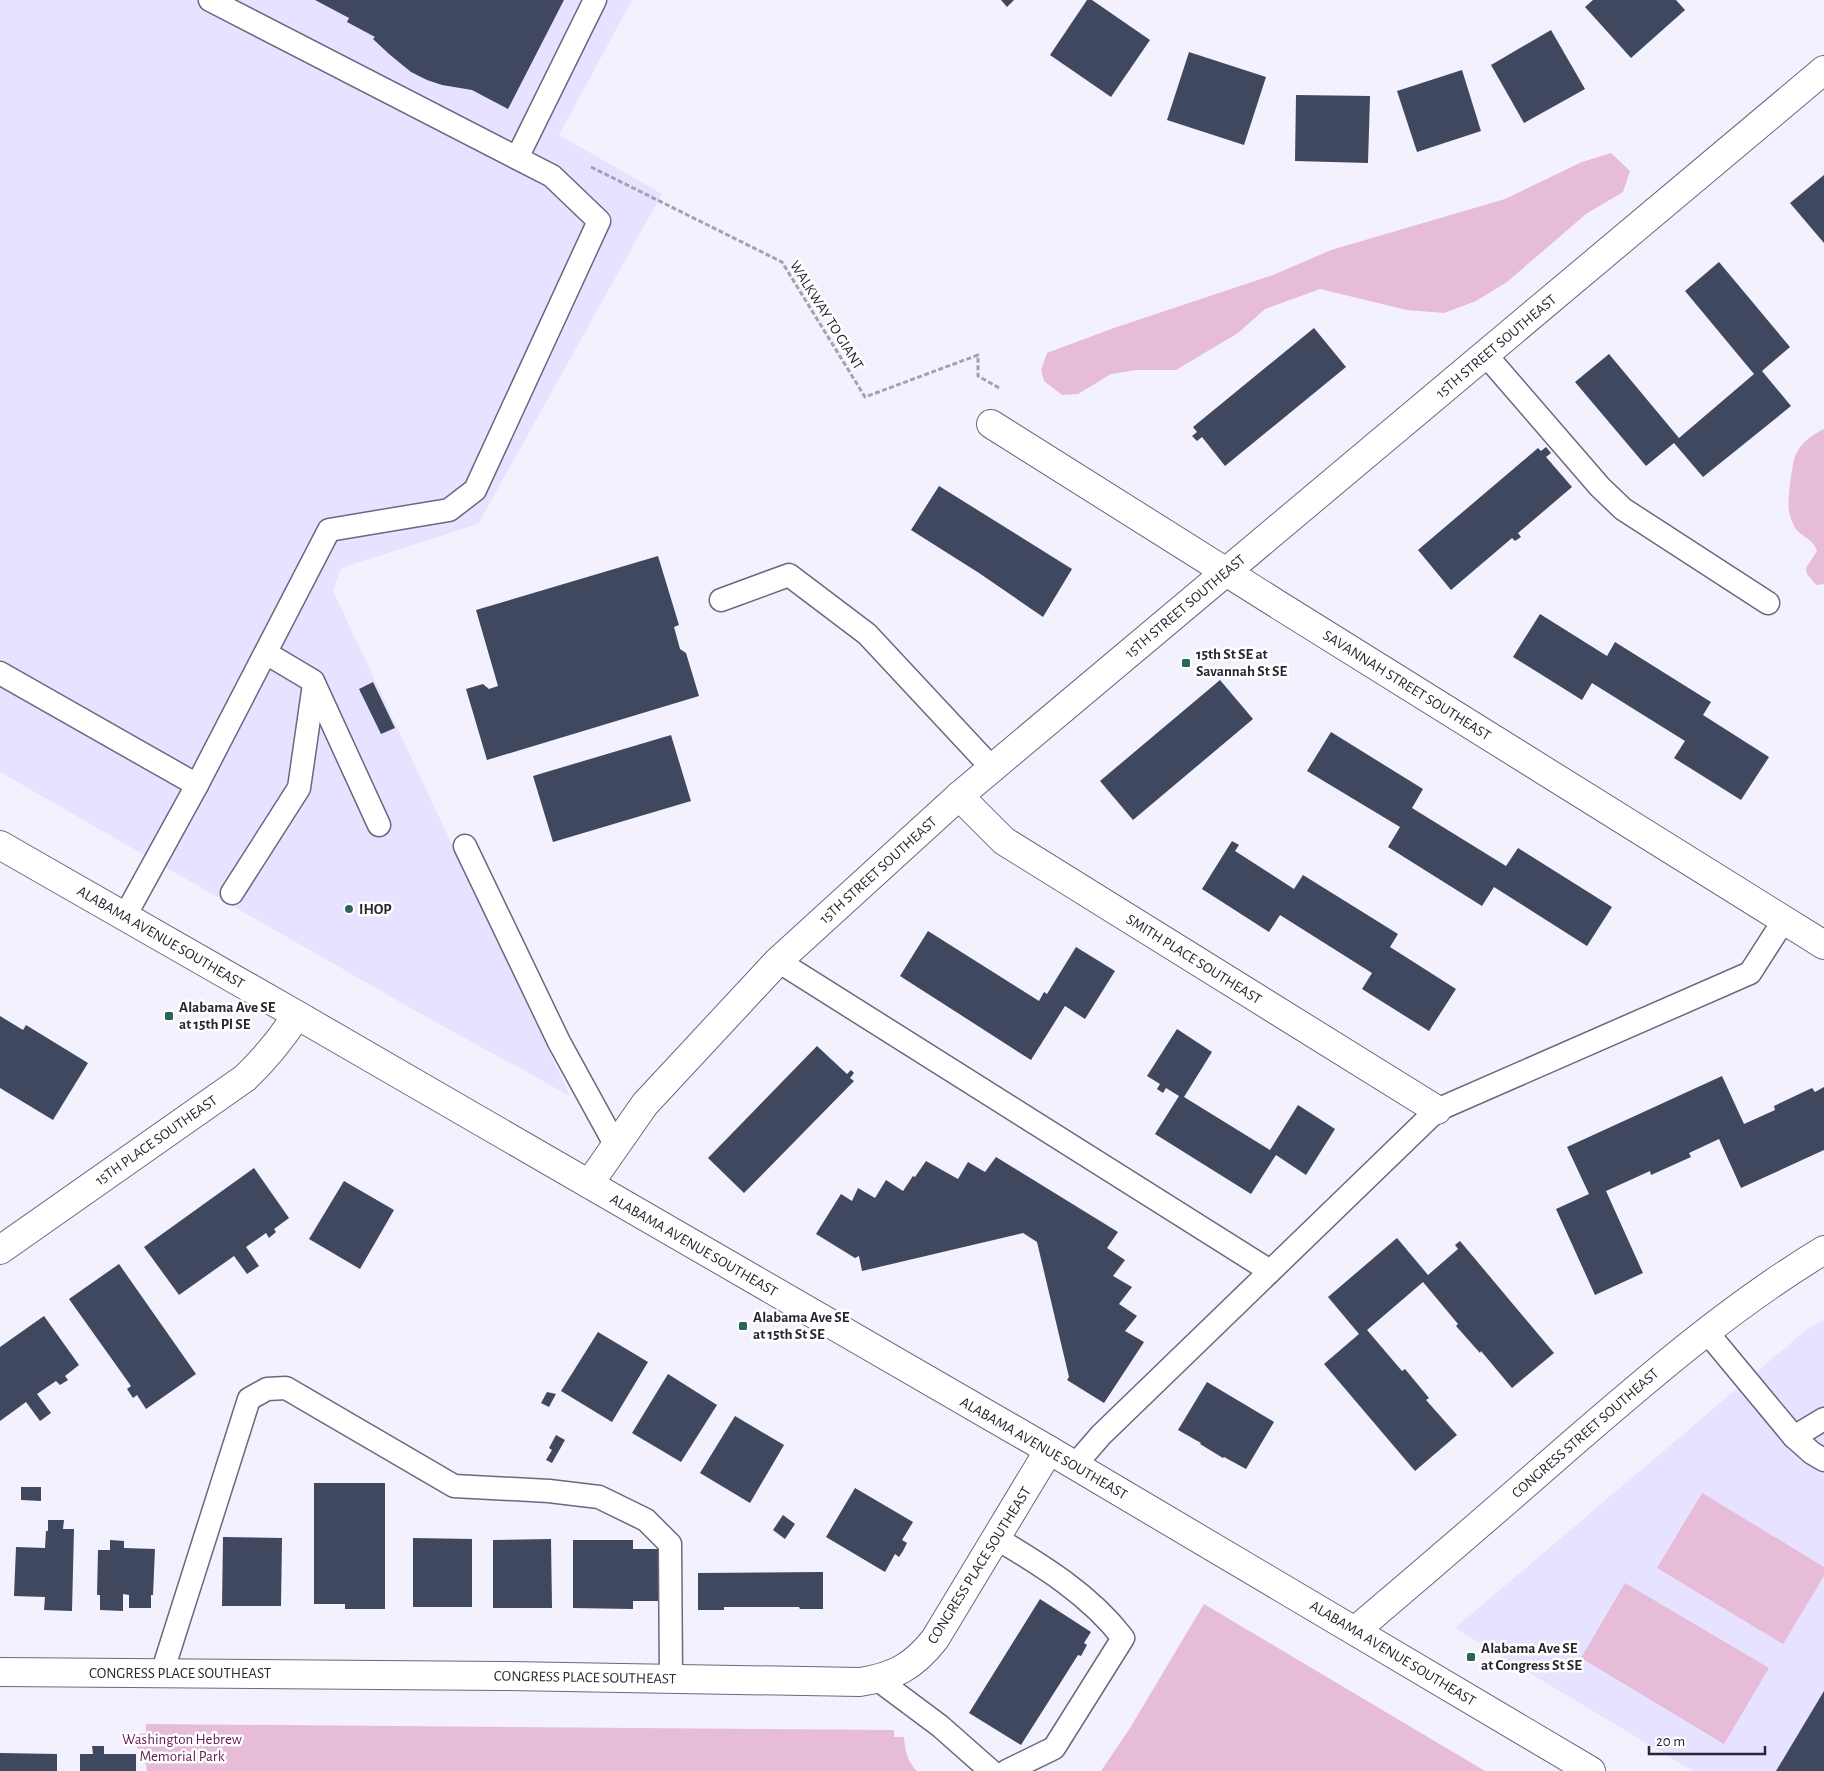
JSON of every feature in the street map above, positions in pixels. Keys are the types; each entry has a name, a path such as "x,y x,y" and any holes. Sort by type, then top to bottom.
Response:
{"street":[{"name":"15TH STREET SOUTHEAST","path":"589,1184 645,1104 778,961 958,796 1824,70"},
{"name":"SAVANNAH STREET SOUTHEAST","path":"991,424 1824,945"},
{"name":"SMITH PLACE SOUTHEAST","path":"958,796 1004,841 1437,1110"},
{"name":"ALABAMA AVENUE SOUTHEAST","path":"0,845 1050,1450 1591,1771"},
{"name":"15TH PLACE SOUTHEAST","path":"1,1247 245,1078 276,1045 297,1015"},
{"name":"CONGRESS STREET SOUTHEAST","path":"1356,1630 1632,1392 1706,1331 1776,1281 1824,1250"},
{"name":"CONGRESS PLACE SOUTHEAST","path":"0,1672 860,1682 877,1679 910,1665 924,1653 944,1625 1050,1450"}],"lane":[{"path":"125,916 197,785 329,530 449,510 474,490 599,221 552,176 210,0"},
{"path":"517,158 595,0"},
{"path":"1486,354 1600,487 1623,509 1768,603"},
{"path":"721,600 789,575 867,634 992,768"},
{"path":"266,653 313,681 379,825"},
{"path":"0,673 197,785"},
{"path":"232,893 299,788 314,684"},
{"path":"465,846 560,1042 616,1146"},
{"path":"1075,1465 1101,1435 1437,1110 1750,973 1784,920"},
{"path":"778,961 1270,1271"},
{"path":"1706,1331 1794,1437 1812,1453 1824,1460"},
{"path":"162,1673 249,1400 267,1389 286,1388 454,1486 549,1491 599,1497 646,1520 670,1544 671,1679"},
{"path":"1794,1437 1824,1419"},
{"path":"996,1538 1051,1571 1107,1618 1123,1638 1054,1748 1007,1771"},
{"path":"877,1679 940,1726 991,1771"}],"path":[{"name":"WALKWAY TO GIANT","path":"590,166 782,262 865,397 978,355 978,376 1005,392"}],"shaded area":[{"path":"0,0 632,0 559,135 662,194 478,524 341,568 333,591 570,1096 414,1010 0,772"},
{"path":"1824,1319 1824,1771 1693,1771 1455,1628 1806,1330"}],"green space":[{"path":"1611,153 1630,171 1623,192 1586,214 1507,282 1476,301 1444,313 1407,310 1320,289 1265,309 1238,333 1176,370 1136,370 1111,374 1078,394 1062,395 1044,381 1041,370 1047,353 1111,329 1273,275 1331,250 1505,199 1582,162"},
{"path":"1824,429 1824,584 1816,585 1807,574 1806,568 1817,551 1813,543 1794,526 1789,511 1789,500 1794,458 1808,439"},
{"path":"1702,1493 1824,1567 1824,1576 1783,1644 1657,1568"},
{"path":"1625,1583 1769,1668 1724,1744 1581,1658"},
{"path":"1204,1604 1485,1771 1101,1771 1130,1728"},
{"name":"Washington Hebrew Memorial Park","path":"146,1724 894,1730 894,1737 904,1737 907,1755 917,1771 147,1771 142,1753 128,1740 134,1735 146,1733"}],"building":[{"path":"315,0 564,0 508,109 472,90 442,85 411,72 373,39 375,37 347,22 349,18"},
{"path":"1001,0 1014,0 1007,7"},
{"path":"1087,0 1092,0 1150,40 1111,97 1050,55"},
{"path":"1593,0 1676,0 1685,10 1631,58 1585,7"},
{"path":"1551,30 1585,89 1524,123 1491,65"},
{"path":"1189,52 1266,77 1244,145 1167,120"},
{"path":"1462,70 1481,131 1417,152 1397,91"},
{"path":"1296,95 1370,96 1368,163 1295,161"},
{"path":"1824,175 1824,243 1790,203"},
{"path":"1719,262 1790,347 1762,371 1791,406 1703,477 1674,443 1646,466 1575,382 1609,354 1679,438 1754,374 1685,291"},
{"path":"1314,328 1346,367 1225,466 1202,437 1197,441 1192,436 1197,432 1193,427"},
{"path":"1546,447 1551,453 1546,457 1572,487 1518,533 1521,537 1515,541 1512,538 1451,590 1418,550 1538,448 1541,451"},
{"path":"939,486 1072,569 1043,617 979,573 911,530"},
{"path":"658,556 679,625 674,627 680,649 686,653 699,696 487,760 466,689 483,684 489,689 498,686 476,610"},
{"path":"1540,614 1607,656 1615,642 1711,702 1703,715 1769,757 1741,800 1674,758 1685,741 1592,683 1582,700 1513,657"},
{"path":"1220,680 1253,719 1133,820 1100,781"},
{"path":"373,682 395,728 381,734 359,689"},
{"path":"1331,732 1423,789 1412,808 1506,866 1518,848 1612,907 1587,946 1494,887 1482,906 1388,847 1400,827 1307,771"},
{"path":"671,735 691,801 553,842 533,776"},
{"path":"1232,841 1239,845 1235,851 1294,889 1303,875 1398,934 1390,947 1456,989 1429,1031 1362,989 1372,973 1280,915 1269,932 1202,889"},
{"path":"928,931 1039,1001 1044,992 1047,994 1076,947 1115,971 1085,1019 1065,1006 1031,1060 900,976"},
{"path":"0,1016 23,1030 26,1025 88,1063 53,1120 0,1088"},
{"path":"1177,1029 1212,1052 1184,1097 1270,1150 1298,1105 1335,1129 1306,1175 1276,1155 1251,1194 1155,1134 1179,1096 1166,1088 1163,1093 1157,1089 1160,1084 1147,1076"},
{"path":"817,1046 847,1074 851,1070 854,1073 850,1078 854,1081 744,1193 708,1158"},
{"path":"1722,1076 1744,1124 1775,1110 1774,1106 1812,1088 1815,1092 1824,1087 1824,1150 1741,1188 1719,1139 1689,1153 1691,1157 1651,1175 1650,1171 1606,1191 1643,1273 1595,1295 1556,1209 1589,1194 1567,1147"},
{"path":"996,1157 1118,1232 1107,1248 1125,1260 1113,1276 1132,1287 1119,1304 1137,1316 1125,1331 1144,1342 1104,1403 1067,1380 1069,1377 1037,1242 1023,1233 862,1271 859,1256 855,1258 816,1234 841,1194 852,1201 858,1188 875,1198 886,1180 903,1191 926,1161 958,1179 968,1162 985,1172"},
{"path":"254,1168 289,1218 274,1229 276,1232 269,1238 266,1233 246,1247 259,1266 247,1274 234,1256 179,1295 144,1247"},
{"path":"344,1181 394,1210 360,1269 309,1239"},
{"path":"1397,1238 1428,1275 1458,1249 1455,1245 1460,1241 1554,1353 1512,1388 1481,1351 1480,1353 1456,1326 1458,1324 1423,1282 1367,1330 1402,1371 1405,1369 1429,1398 1426,1400 1457,1435 1415,1471 1324,1364 1359,1334 1328,1297"},
{"path":"119,1264 196,1374 146,1409 137,1395 133,1398 127,1389 131,1386 69,1299"},
{"path":"44,1316 79,1365 65,1376 68,1380 60,1385 56,1381 37,1394 51,1413 40,1421 26,1402 0,1421 0,1347"},
{"path":"598,1332 648,1362 612,1422 561,1391"},
{"path":"668,1374 717,1405 681,1462 632,1433"},
{"path":"1207,1382 1274,1422 1246,1469 1223,1458 1178,1430"},
{"path":"547,1392 556,1394 549,1407 541,1403"},
{"path":"735,1416 784,1445 750,1503 700,1473"},
{"path":"556,1435 565,1440 552,1463 546,1460 552,1450 549,1448"},
{"path":"314,1483 385,1483 385,1609 345,1609 345,1604 314,1604"},
{"path":"21,1487 41,1487 41,1501 21,1500"},
{"path":"855,1488 913,1522 902,1540 907,1543 903,1551 899,1557 895,1554 885,1572 826,1537"},
{"path":"783,1515 795,1524 785,1539 773,1530"},
{"path":"48,1520 64,1520 63,1529 74,1529 72,1611 44,1610 45,1597 14,1596 16,1547 45,1548"},
{"path":"223,1537 282,1538 281,1606 222,1606"},
{"path":"413,1538 472,1539 472,1607 413,1607"},
{"path":"551,1539 552,1608 493,1608 493,1540"},
{"path":"110,1540 124,1541 124,1548 155,1549 151,1608 129,1608 129,1595 123,1594 123,1611 100,1610 100,1595 97,1595 98,1550 110,1550"},
{"path":"573,1540 633,1540 633,1549 660,1549 659,1601 633,1601 633,1609 573,1608"},
{"path":"823,1572 823,1609 800,1609 799,1607 724,1607 724,1610 698,1610 698,1573"},
{"path":"1040,1599 1091,1632 1084,1643 1087,1645 1081,1656 1078,1655 1021,1745 969,1713"},
{"path":"1824,1691 1824,1771 1776,1771"},
{"path":"92,1746 104,1746 104,1754 136,1754 136,1771 80,1771 80,1754 93,1754"},
{"path":"0,1753 57,1754 57,1771 0,1771"}],"place":[{"name":"15th St SE at Savannah St SE","path":"1186,663"},
{"name":"IHOP","path":"349,909"},
{"name":"Alabama Ave SE at 15th Pl SE","path":"169,1016"},
{"name":"Alabama Ave SE at 15th St SE","path":"743,1326"},
{"name":"Alabama Ave SE at Congress St SE","path":"1471,1657"}]}
